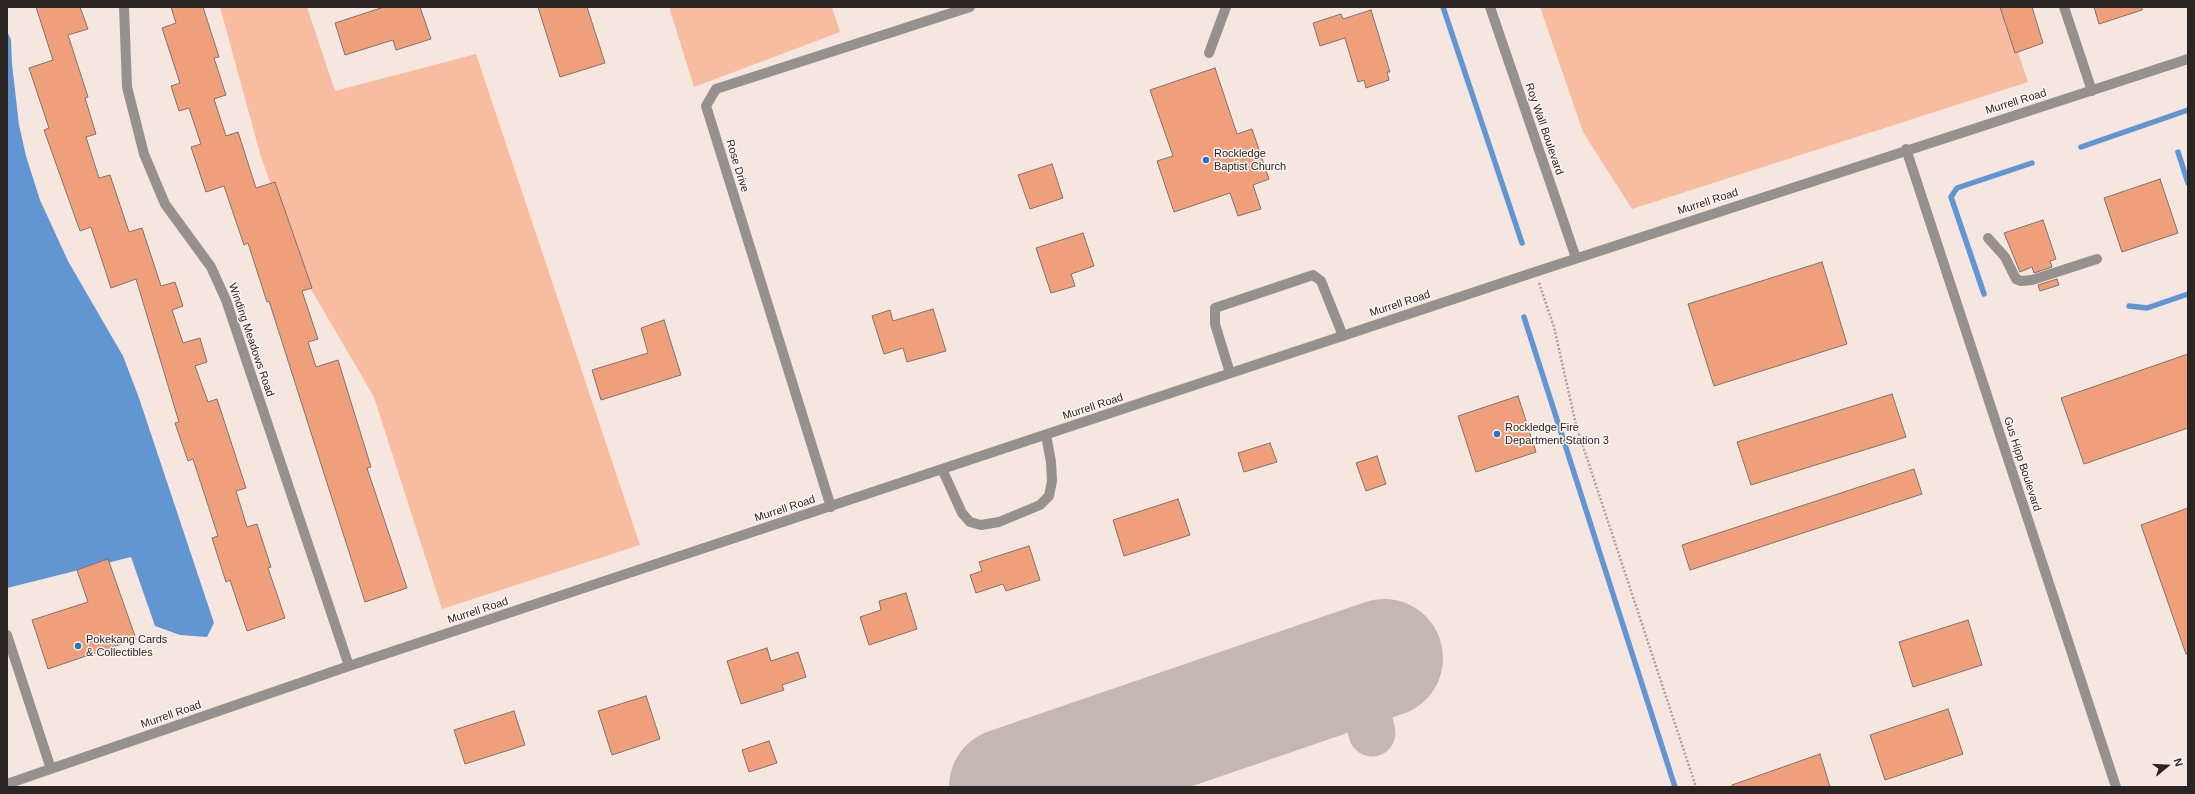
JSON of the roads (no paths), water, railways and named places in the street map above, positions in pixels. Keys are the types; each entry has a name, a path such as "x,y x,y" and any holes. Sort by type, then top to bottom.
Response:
{"street":[{"name":"Winding Meadows Road","path":"124,7 127,87 144,154 165,204 211,268 226,300 349,666"},
{"name":"Rose Drive","path":"831,506 706,106 716,89 970,7"},
{"path":"1209,53 1226,7"},
{"name":"Roy Wall Boulevard","path":"1490,7 1576,258"},
{"path":"2064,7 2092,91"},
{"name":"Murrell Road","path":"7,784 349,666 1230,373 1906,149 2092,91 2188,59"},
{"name":"Gus Hipp Boulevard","path":"1906,149 2116,787"},
{"path":"1988,238 2005,256 2016,279 2021,281 2032,280 2097,259"},
{"path":"1230,373 1215,324 1215,308 1238,300 1313,276 1321,281 1343,336"},
{"path":"942,470 962,513 970,522 981,524 999,522 1040,505 1049,496 1052,481 1052,462 1046,435"},
{"path":"7,635 51,769"}],"water":[{"path":"7,31 11,40 12,64 19,125 26,156 40,200 68,261 123,356 139,398 214,623 207,637 180,635 155,626 131,557 7,588"}],"waterway":[{"path":"1443,7 1522,243"},
{"path":"2081,147 2188,110"},
{"path":"2178,152 2188,183"},
{"path":"1984,294 1951,197 1957,188 2032,163"},
{"path":"2129,306 2147,308 2188,294"},
{"path":"1524,317 1675,787"}],"place":[{"name":"Rockledge Baptist Church","path":"1206,160"},
{"name":"Rockledge Fire Department Station 3","path":"1497,434"},
{"name":"Pokekang Cards & Collectibles","path":"78,646"}]}
